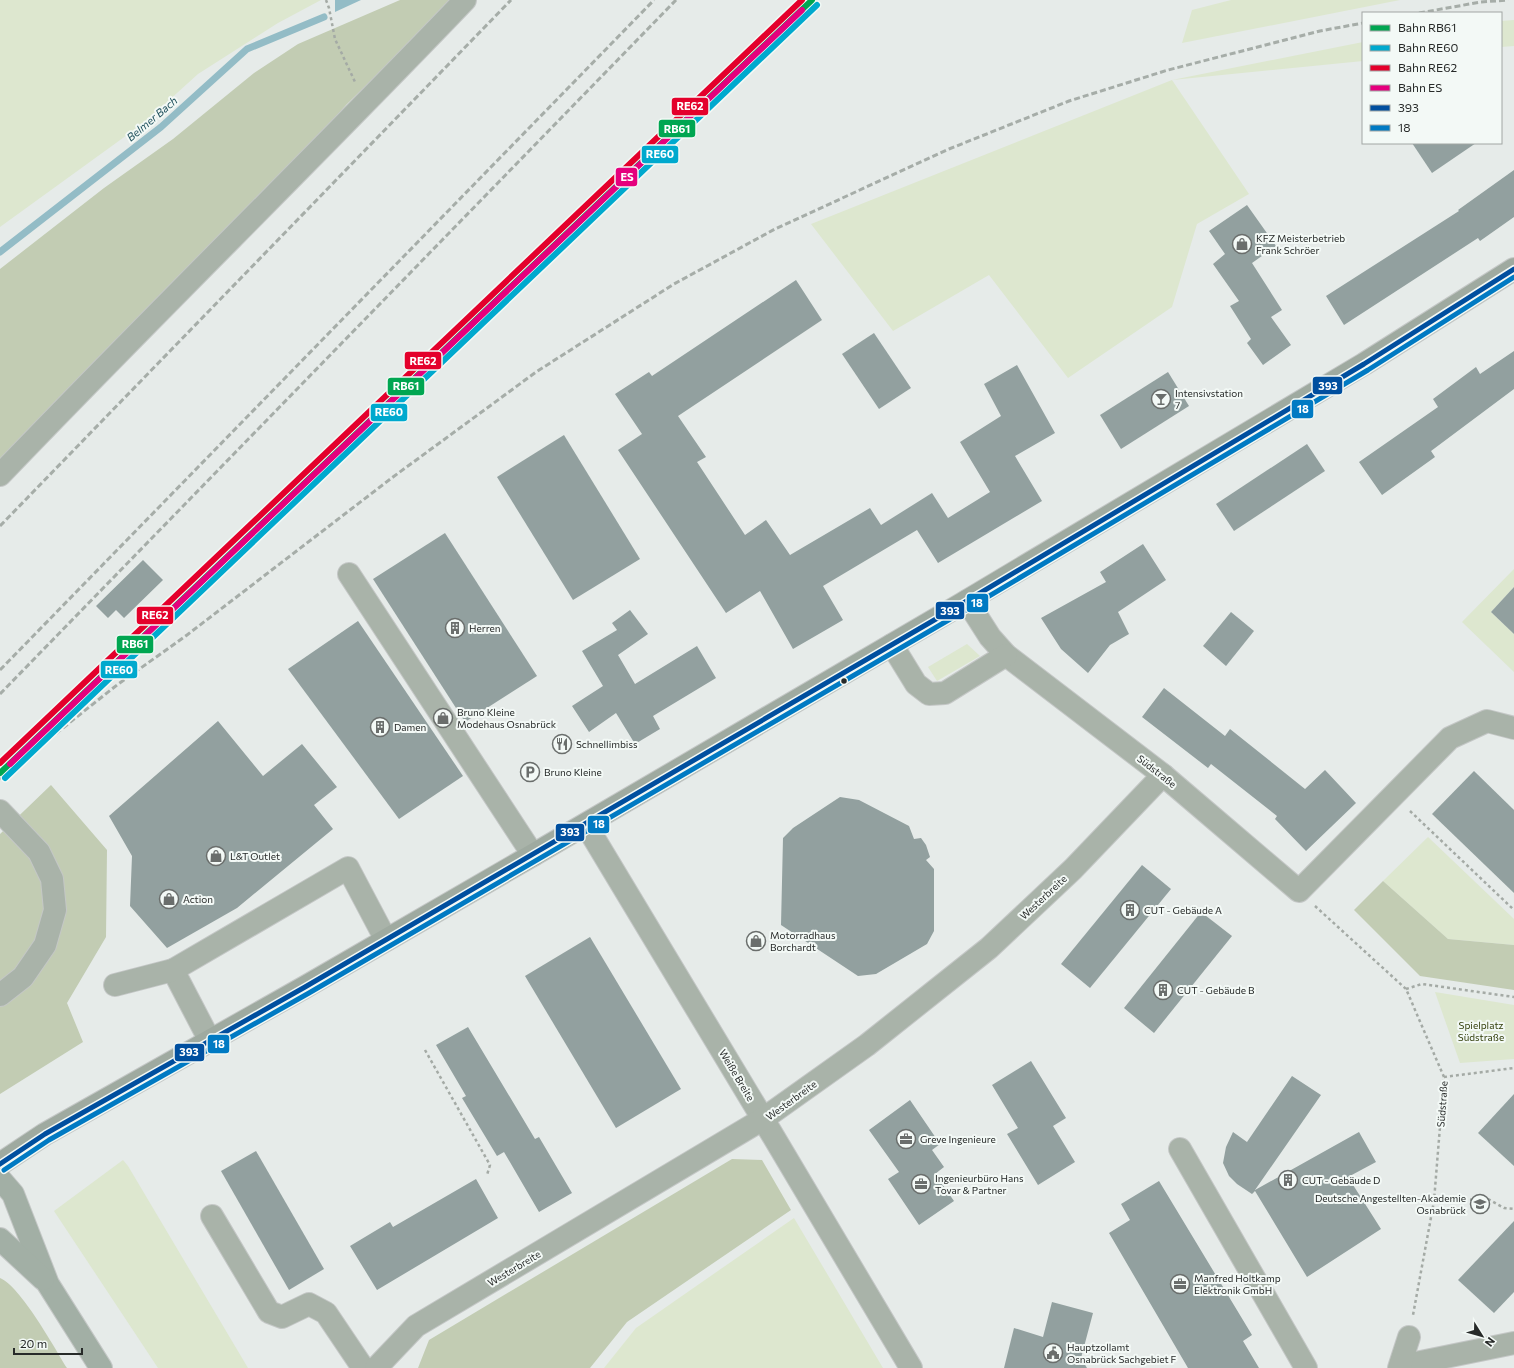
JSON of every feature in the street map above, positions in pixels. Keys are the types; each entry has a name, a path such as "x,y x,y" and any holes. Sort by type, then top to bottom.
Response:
{"highway":[{"path":"0,1179 13,1194 48,1284 101,1368"},
{"path":"0,1239 48,1284"}],"main road":[{"path":"0,1164 45,1134 386,940 967,601 1364,364 1514,269"}],"street":[{"path":"0,475 113,357 365,104 466,0"},
{"path":"349,574 533,855"},
{"name":"Südstraße","path":"967,601 990,637 1006,655 1163,775 1299,892"},
{"path":"892,645 916,684 929,694 944,694 1006,655"},
{"path":"1299,892 1450,738 1487,721 1514,728"},
{"name":"Westerbreite","path":"376,1368 416,1326 764,1119 867,1044 989,948 1073,869 1163,775"},
{"path":"0,811 39,852 52,878 56,910 45,945 23,977 0,995"},
{"name":"Weiße Breite","path":"586,824 764,1119 911,1368"},
{"path":"114,985 173,970 348,868 386,940"},
{"path":"173,970 210,1041"},
{"path":"1180,1149 1306,1368"},
{"path":"212,1216 270,1312 282,1317 309,1304 326,1313 363,1368"},
{"path":"1409,1337 1400,1367 1514,1343"}],"path":[{"path":"326,0 335,38 365,104"},
{"path":"1393,795 1514,910"},
{"name":"Südstraße","path":"1299,892 1406,989 1444,1077 1434,1201 1409,1337"},
{"path":"1406,989 1422,984 1514,997"},
{"path":"425,1050 490,1165 487,1174"},
{"path":"1444,1077 1514,1068"},
{"path":"1434,1201 1488,1199 1504,1208 1514,1209"}],"green space":[{"path":"0,0 321,0 278,23 198,74 145,122 0,227"},
{"path":"400,0 455,0 347,104 117,362 0,483 0,269 104,188 173,139 254,73 298,44"},
{"path":"1231,0 1400,0 1182,43 1192,10"},
{"path":"1514,20 1514,46 1502,47 1502,21"},
{"path":"1362,42 1362,61 1172,80"},
{"path":"1172,80 1249,194 1197,224 1172,307 1068,378 989,275 893,331 811,224"},
{"path":"1514,569 1514,587 1491,612 1514,634 1514,672 1462,622"},
{"path":"967,644 980,656 937,681 928,667"},
{"path":"51,785 107,850 106,937 67,1003 83,1042 0,1094 0,834"},
{"path":"1428,837 1514,919 1514,945 1448,939 1383,881"},
{"path":"1383,881 1448,939 1514,945 1514,990 1420,976 1354,910"},
{"name":"Spielplatz Südstraße","path":"1435,992 1514,1005 1514,1059 1460,1063"},
{"path":"732,1159 762,1160 791,1210 627,1322 590,1368 418,1368 429,1340"},
{"path":"123,1160 248,1368 158,1368 54,1211"},
{"path":"794,1218 883,1368 604,1368 636,1328"},
{"path":"0,1278 18,1293 27,1305 67,1368 0,1368"}],"water":[{"path":"335,0 361,0 335,12"}],"building":[{"path":"1413,144 1475,144 1432,173"},
{"path":"1514,170 1514,217 1480,241 1478,238 1344,325 1326,296 1459,211 1458,210"},
{"path":"1247,205 1276,246 1252,263 1282,310 1271,317 1291,345 1263,365 1247,343 1251,339 1230,306 1239,301 1213,264 1225,254 1209,231"},
{"path":"796,280 822,320 678,416 706,457 697,462 745,535 766,520 790,555 870,508 881,525 932,493 948,518 990,492 960,442 1001,416 984,384 1017,365 1055,433 1015,456 1042,501 938,563 917,530 823,586 843,620 793,649 760,591 726,613 618,450 642,434 615,394 649,372 652,376"},
{"path":"874,333 911,388 879,409 842,354"},
{"path":"1514,351 1514,389 1431,451 1435,457 1382,495 1359,462 1438,407 1433,399 1476,367 1480,374"},
{"path":"1168,372 1189,406 1121,449 1100,415"},
{"path":"564,435 640,559 573,600 497,477"},
{"path":"1307,444 1325,471 1234,531 1216,504"},
{"name":"Herren","path":"445,533 537,676 465,722 373,579"},
{"path":"1143,544 1166,580 1118,612 1129,634 1110,645 1088,673 1061,649 1041,618 1106,582 1100,572"},
{"path":"143,560 163,580 124,618 116,610 108,618 96,606"},
{"path":"1514,587 1514,634 1491,612"},
{"path":"630,610 648,634 618,655 635,684 697,646 716,678 653,716 660,729 635,744 616,713 589,732 572,706 603,686 582,651 617,630 612,623"},
{"path":"1231,612 1254,631 1226,666 1203,646"},
{"name":"Damen","path":"358,621 463,776 399,819 288,669"},
{"path":"1164,688 1225,736 1230,729 1305,789 1325,770 1356,803 1306,851 1275,819 1277,816 1211,764 1208,768 1142,717"},
{"path":"218,721 263,776 302,744 337,787 314,805 333,829 237,908 167,948 130,906 132,856 109,816"},
{"path":"1474,771 1514,810 1514,893 1432,814"},
{"path":"840,797 859,800 909,826 914,839 921,838 926,845 930,857 926,860 934,869 934,931 927,944 876,974 858,976 781,925 783,838 793,828"},
{"name":"CUT - Gebäude A","path":"1142,865 1171,889 1090,988 1061,964"},
{"name":"CUT - Gebäude B","path":"1201,912 1232,936 1154,1033 1124,1008"},
{"path":"590,937 681,1089 616,1128 525,976"},
{"path":"468,1027 535,1139 539,1137 572,1193 539,1212 504,1152 497,1156 462,1098 466,1096 436,1045"},
{"path":"1031,1061 1066,1118 1053,1126 1075,1162 1038,1185 1007,1134 1018,1128 992,1085"},
{"name":"CUT - Gebäude D","path":"1292,1076 1321,1095 1255,1190 1359,1132 1376,1162 1348,1177 1381,1229 1307,1277 1255,1191 1252,1194 1237,1184 1229,1176 1223,1163 1226,1147 1233,1132 1247,1142"},
{"path":"1514,1094 1514,1166 1478,1133"},
{"path":"910,1100 940,1144 932,1150 944,1167 935,1174 954,1201 919,1225 888,1179 899,1172 869,1130"},
{"path":"256,1151 324,1269 289,1290 221,1171"},
{"path":"476,1179 498,1218 377,1290 350,1246 390,1222 393,1227"},
{"name":"Manfred Holtkamp Elektronik GmbH","path":"1159,1181 1252,1335 1243,1341 1259,1368 1188,1368 1109,1233 1130,1220 1121,1204"},
{"path":"1514,1221 1514,1292 1494,1313 1458,1280"},
{"path":"1052,1302 1093,1313 1081,1358 1087,1368 1004,1368 1014,1328 1043,1337"}],"waterway":[{"name":"Belmer Bach","path":"0,252 161,127 247,49 324,17"}],"railway":[{"path":"0,526 511,0"},
{"path":"0,670 654,0"},
{"path":"0,694 676,0"},
{"path":"1425,12 1481,2 1508,0"},
{"path":"0,779 117,685 187,635 393,477 536,372 674,284 775,229 949,149 1069,101 1168,70 1320,31 1362,23"}],"rail line":[{"name":"RE62","path":"0,763 802,0"},
{"name":"RB61","path":"0,773 812,0"},
{"name":"RE60","path":"5,778 817,5"},
{"name":"ES","path":"10,764 802,10"}],"transit line":[{"name":"393","path":"0,1164 45,1134 305,987 960,605 1364,364 1514,269"},
{"name":"18","path":"4,1170 49,1140 309,993 964,611 1368,370 1514,277"}],"place":[{"name":"KFZ Meisterbetrieb Frank Schröer","path":"1242,244"},
{"name":"Intensivstation 7","path":"1161,399"},
{"name":"Herren","path":"455,628"},
{"name":"Bruno Kleine Modehaus Osnabrück","path":"443,718"},
{"name":"Damen","path":"380,727"},
{"name":"Schnellimbiss","path":"562,744"},
{"name":"Bruno Kleine","path":"530,772"},
{"name":"L&T Outlet","path":"216,856"},
{"name":"Action","path":"169,899"},
{"name":"CUT - Gebäude A","path":"1130,910"},
{"name":"Motorradhaus Borchardt","path":"756,941"},
{"name":"CUT - Gebäude B","path":"1163,990"},
{"name":"Greve Ingenieure","path":"906,1139"},
{"name":"CUT - Gebäude D","path":"1288,1180"},
{"name":"Ingenieurbüro Hans Tovar & Partner","path":"921,1184"},
{"name":"Deutsche Angestellten-Akademie Osnabrück","path":"1480,1204"},
{"name":"Manfred Holtkamp Elektronik GmbH","path":"1180,1284"},
{"name":"Hauptzollamt Osnabrück Sachgebiet F","path":"1053,1353"}]}
